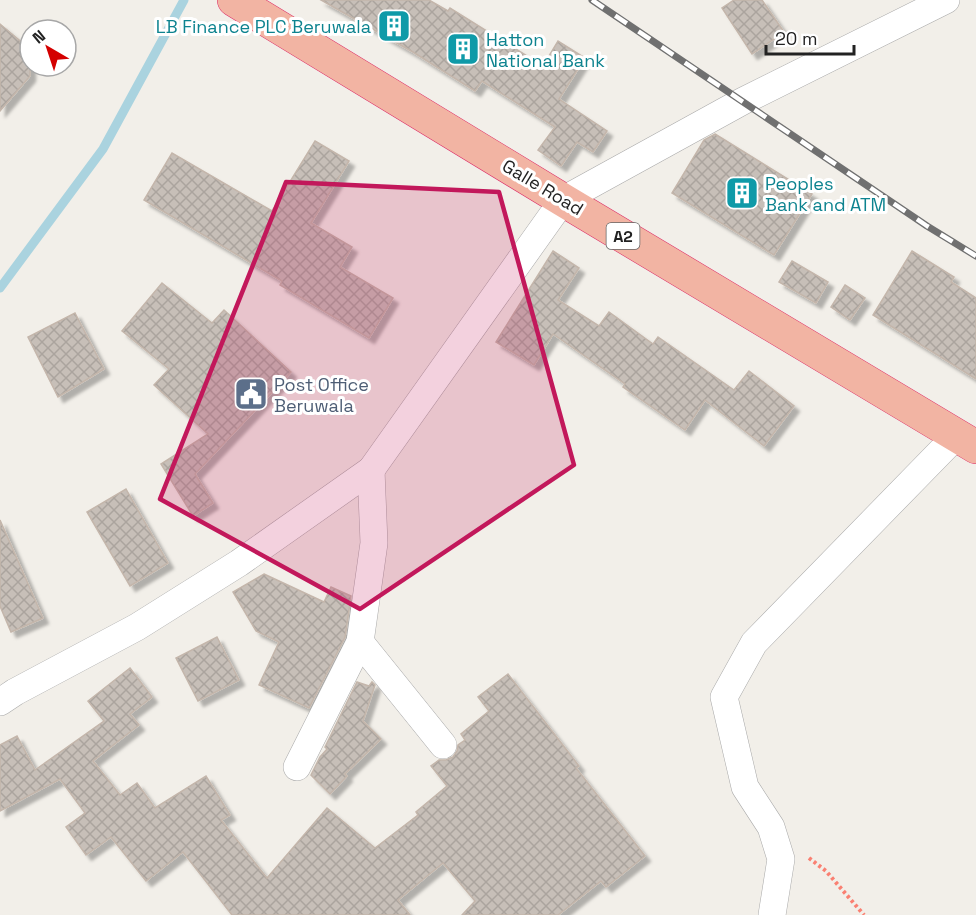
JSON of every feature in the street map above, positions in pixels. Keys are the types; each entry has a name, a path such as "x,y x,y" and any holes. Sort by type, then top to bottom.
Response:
{"highway":[{"name":"Galle Road","path":"234,0 966,441"}],"street":[{"path":"0,702 137,627 239,562 371,470 563,200 743,101 946,0"},
{"path":"772,915 781,859 771,827 745,787 724,698 754,643 966,441"},
{"path":"297,767 360,642 374,543 371,470"},
{"path":"360,642 443,745"}],"path":[{"path":"808,856 826,872 864,915"}],"highlighted area":[{"path":"286,182 499,192 574,465 360,609 160,499"}],"building":[{"path":"321,0 429,0 448,11 450,8 543,66 558,41 585,58 559,99 607,131 593,152 577,142 561,166 538,150 555,127 482,81 475,91 413,52"},
{"path":"734,0 762,0 784,32 752,54 722,8"},
{"path":"0,24 18,39 18,78 28,78 0,111"},
{"name":"Peoples Bank and ATM","path":"715,134 812,194 774,255 672,193 704,140"},
{"path":"315,141 349,161 311,223 352,247 340,267 393,298 369,338 280,285 282,281 144,200 172,153 272,211"},
{"path":"553,251 579,268 558,300 599,326 609,312 653,344 658,337 734,390 749,371 794,406 764,446 705,400 685,430 623,387 625,384 553,334 534,365 496,342"},
{"path":"912,251 954,277 951,282 976,298 976,379 873,315"},
{"path":"792,261 828,282 816,303 779,282"},
{"path":"162,283 212,323 224,310 291,372 195,474 213,503 193,516 161,464 208,434 154,385 169,369 122,331"},
{"path":"845,285 865,298 850,320 831,307"},
{"path":"75,313 104,369 58,397 28,337"},
{"path":"126,489 168,563 130,586 87,512"},
{"path":"0,520 43,618 11,632 0,606"},
{"path":"264,574 324,602 331,587 351,596 345,637 309,708 259,685 279,642 256,631 233,592"},
{"path":"217,637 239,680 198,701 176,658"},
{"path":"130,668 152,697 130,714 139,725 93,761 120,795 137,783 155,808 206,776 230,815 221,820 267,878 327,808 375,848 418,815 416,812 447,786 431,766 439,760 453,757 458,745 465,740 461,734 489,711 478,697 508,674 579,766 576,768 645,856 606,887 601,881 558,915 462,915 475,901 443,863 398,900 410,915 232,915 183,852 146,881 111,837 86,855 66,827 85,813 60,779 0,811 0,745 17,736 35,770 104,721 88,701"},
{"path":"357,682 369,686 372,682 375,685 363,721 381,739 345,774 347,776 330,794 311,775 327,749 325,747"}],"waterway":[{"path":"0,288 103,149 184,0"}],"railway":[{"path":"592,0 927,226 976,256"}],"place":[{"name":"LB Finance PLC Beruwala","path":"394,26"},
{"name":"Hatton National Bank","path":"463,49"},
{"name":"Peoples Bank and ATM","path":"742,193"},
{"name":"Post Office Beruwala","path":"251,394"}]}
